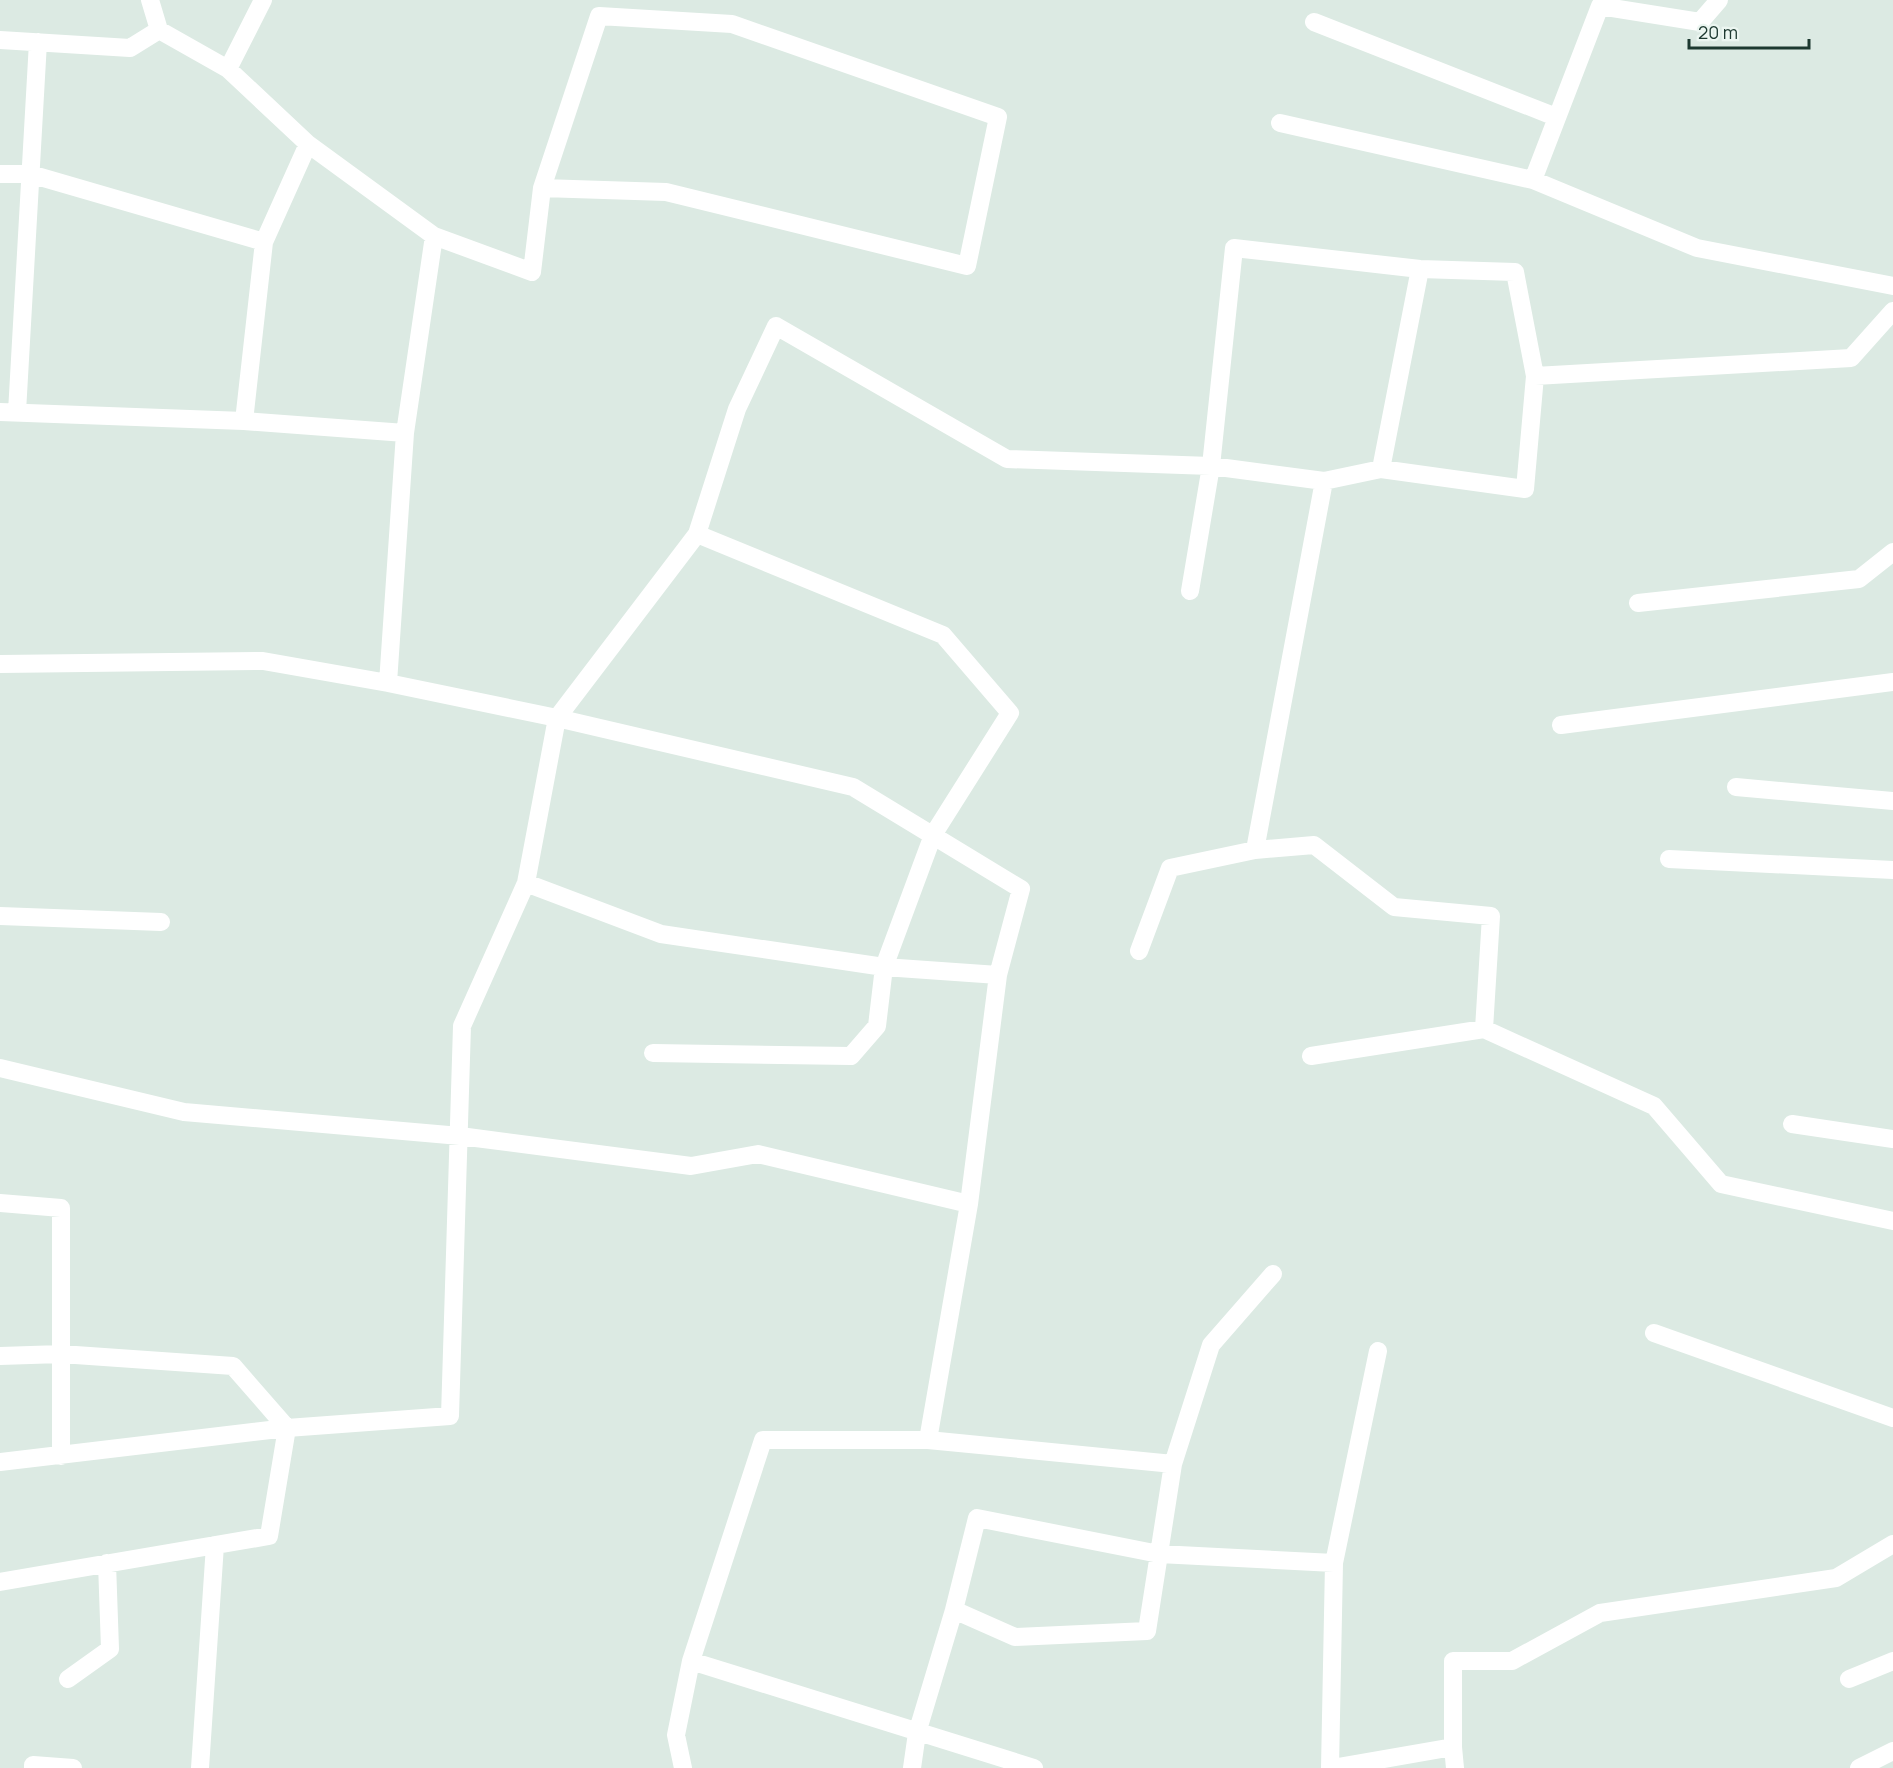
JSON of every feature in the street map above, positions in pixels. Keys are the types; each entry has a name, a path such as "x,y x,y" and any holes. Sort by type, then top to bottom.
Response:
{"street":[{"path":"150,0 159,30 228,69 308,144 434,236 532,272 542,188 599,16 732,24 998,117 967,266 666,192 542,188"},
{"path":"228,69 263,0"},
{"path":"1533,180 1600,6 1700,22 1719,0"},
{"path":"1314,22 1556,117"},
{"path":"0,40 130,48 159,30"},
{"path":"38,42 30,174 9,412 244,421 405,433"},
{"path":"1280,123 1533,180 1697,248 1893,286"},
{"path":"244,421 264,242 308,144"},
{"path":"0,174 30,174 264,242"},
{"path":"388,683 405,433 434,236"},
{"path":"0,1462 287,1428 450,1416 462,1026 526,883 557,718 697,534 737,409 776,326 1007,459 1211,466 1324,480 1381,469 1525,489 1535,376 1515,272 1420,269 1234,248 1211,466 1190,591"},
{"path":"1381,469 1420,269"},
{"path":"1535,376 1851,358 1893,310"},
{"path":"1255,850 1324,480"},
{"path":"652,1053 851,1056 877,1026 884,967 933,835 1010,713 943,635 697,534"},
{"path":"1638,603 1859,579 1893,552"},
{"path":"0,664 263,661 388,683 557,718 853,787 1021,889 998,975 969,1204 928,1440"},
{"path":"1561,725 1893,682"},
{"path":"1736,787 1893,801"},
{"path":"1139,951 1170,868 1255,850 1314,844 1394,907 1491,916 1484,1029"},
{"path":"1669,859 1893,870"},
{"path":"526,883 661,933 884,967 998,975"},
{"path":"0,916 161,922"},
{"path":"1311,1056 1484,1029 1654,1106 1721,1184 1893,1221"},
{"path":"0,1068 184,1112 460,1136 691,1166 758,1154 969,1204"},
{"path":"1792,1124 1893,1139"},
{"path":"0,1203 61,1208 61,1456"},
{"path":"954,1610 1016,1637 1147,1631 1173,1464 1211,1345 1273,1274"},
{"path":"1654,1333 1893,1418"},
{"path":"1378,1351 1334,1563 1331,1768 1453,1747"},
{"path":"0,1356 61,1354 233,1366 287,1428"},
{"path":"0,1582 269,1536 287,1428"},
{"path":"683,1768 676,1735 691,1661 763,1440 928,1440 1173,1464"},
{"path":"912,1768 917,1732 954,1610 977,1518 1159,1554 1334,1563"},
{"path":"1455,1768 1453,1661 1512,1661 1600,1613 1836,1578 1893,1544"},
{"path":"200,1768 215,1545"},
{"path":"68,1679 110,1649 107,1563"},
{"path":"691,1661 1034,1768"},
{"path":"1849,1679 1893,1661"},
{"path":"1859,1768 1893,1751"},
{"path":"33,1768 33,1765 74,1768"}]}
